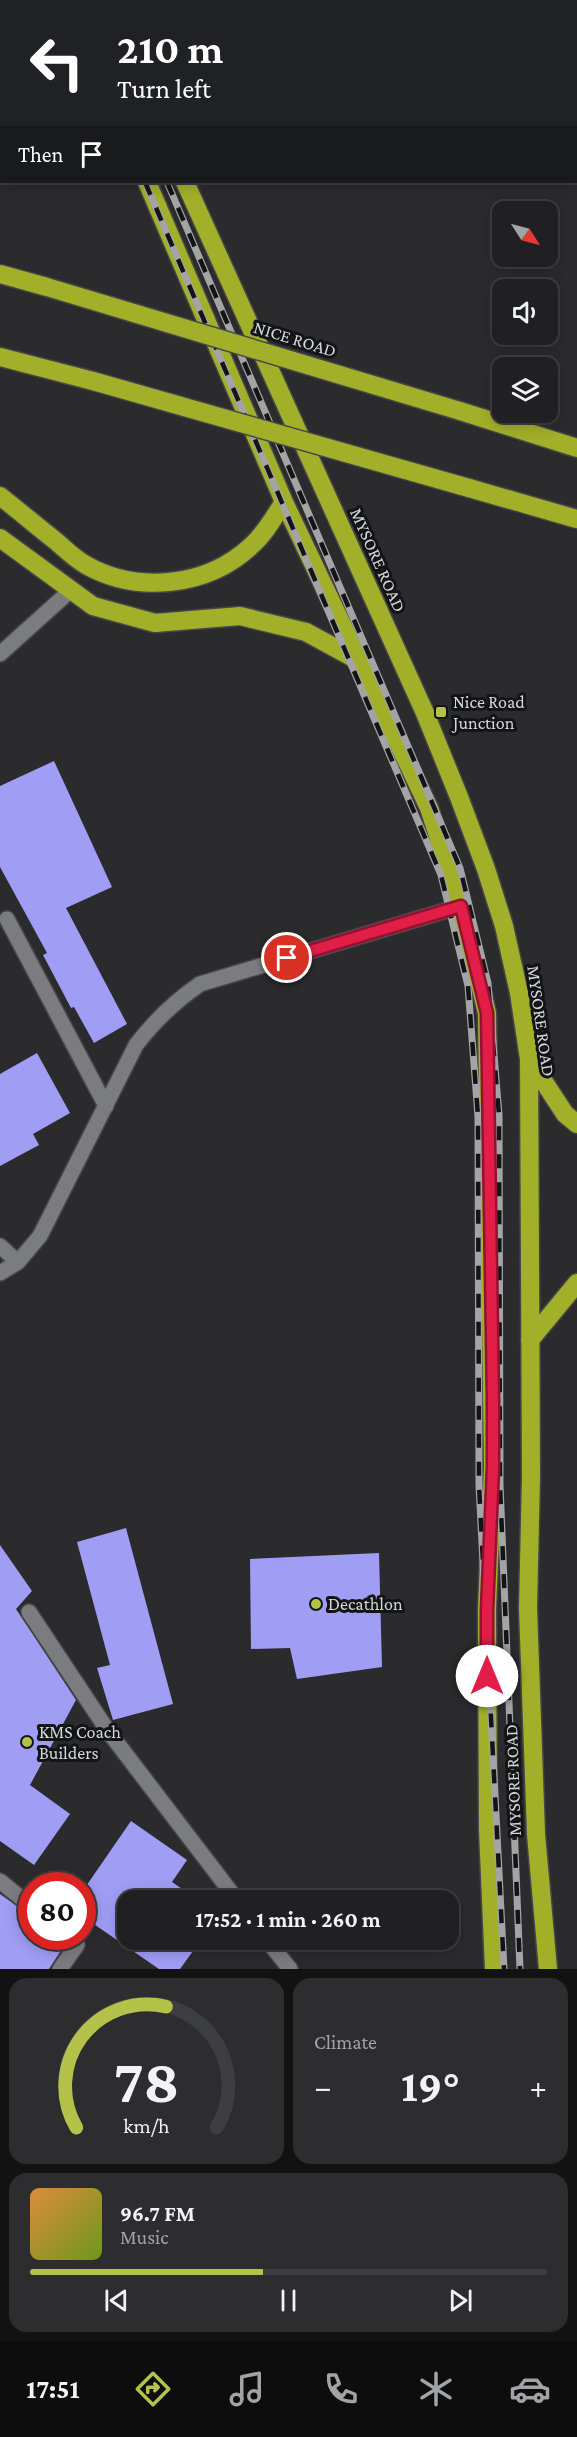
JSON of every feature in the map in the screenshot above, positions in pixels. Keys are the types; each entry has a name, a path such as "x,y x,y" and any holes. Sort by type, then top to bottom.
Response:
{"highway":[{"name":"MYSORE ROAD","path":"147,183 284,502 429,808 461,906 487,1013 493,1335 493,1467 487,1610 488,1830 494,1969"},
{"name":"MYSORE ROAD","path":"185,183 425,713 459,797 504,926 519,993 529,1059 531,1476 528,1608 536,1834 548,1969"},
{"name":"NICE ROAD","path":"0,274 577,448"},
{"path":"0,357 93,381 577,519"},
{"path":"0,496 83,563 107,576 127,582 159,584 192,578 222,566 251,546 284,502"},
{"path":"0,537 93,606 155,622 240,616 306,632 361,662"},
{"path":"529,1059 565,1114 577,1124"},
{"path":"530,1340 577,1283"}],"street":[{"path":"0,654 71,590"},
{"path":"0,1273 18,1262 40,1236 136,1045 154,1020 200,984 461,906"},
{"path":"8,919 106,1106"},
{"path":"0,1246 18,1262"},
{"path":"29,1612 108,1731 229,1890"},
{"path":"0,1881 18,1896"},
{"path":"60,1969 74,1950"},
{"path":"275,1950 290,1969"}],"building":[{"path":"54,761 112,887 66,908 127,1024 94,1043 74,1007 71,1008 43,955 47,953 0,867 0,786"},
{"path":"37,1053 70,1113 33,1134 39,1145 0,1166 0,1074"},
{"path":"126,1528 173,1704 113,1720 97,1668 110,1665 77,1542"},
{"name":"KMS Coach Builders","path":"0,1545 32,1591 16,1609 76,1700 30,1785 70,1814 34,1865 0,1841"},
{"name":"Decathlon","path":"379,1553 382,1667 297,1679 290,1648 251,1649 250,1559"},
{"path":"131,1821 187,1860 172,1882 184,1890 117,1890 117,1940 96,1926 96,1872"},
{"path":"0,1894 18,1907 18,1950 61,1950 49,1969 0,1969"},
{"path":"131,1950 194,1950 180,1969 159,1969"}],"railway":[{"path":"145,183 441,875 468,986 478,1116 479,1485 504,1969"},
{"path":"167,183 460,868 488,983 499,1115 500,1485 520,1969"}],"place":[{"name":"Nice Road Junction","path":"441,712"},
{"name":"Decathlon","path":"316,1604"},
{"name":"KMS Coach Builders","path":"27,1742"}],"route":[{"path":"287,958 461,906 487,1013 493,1467 487,1610 487,1676"}]}
